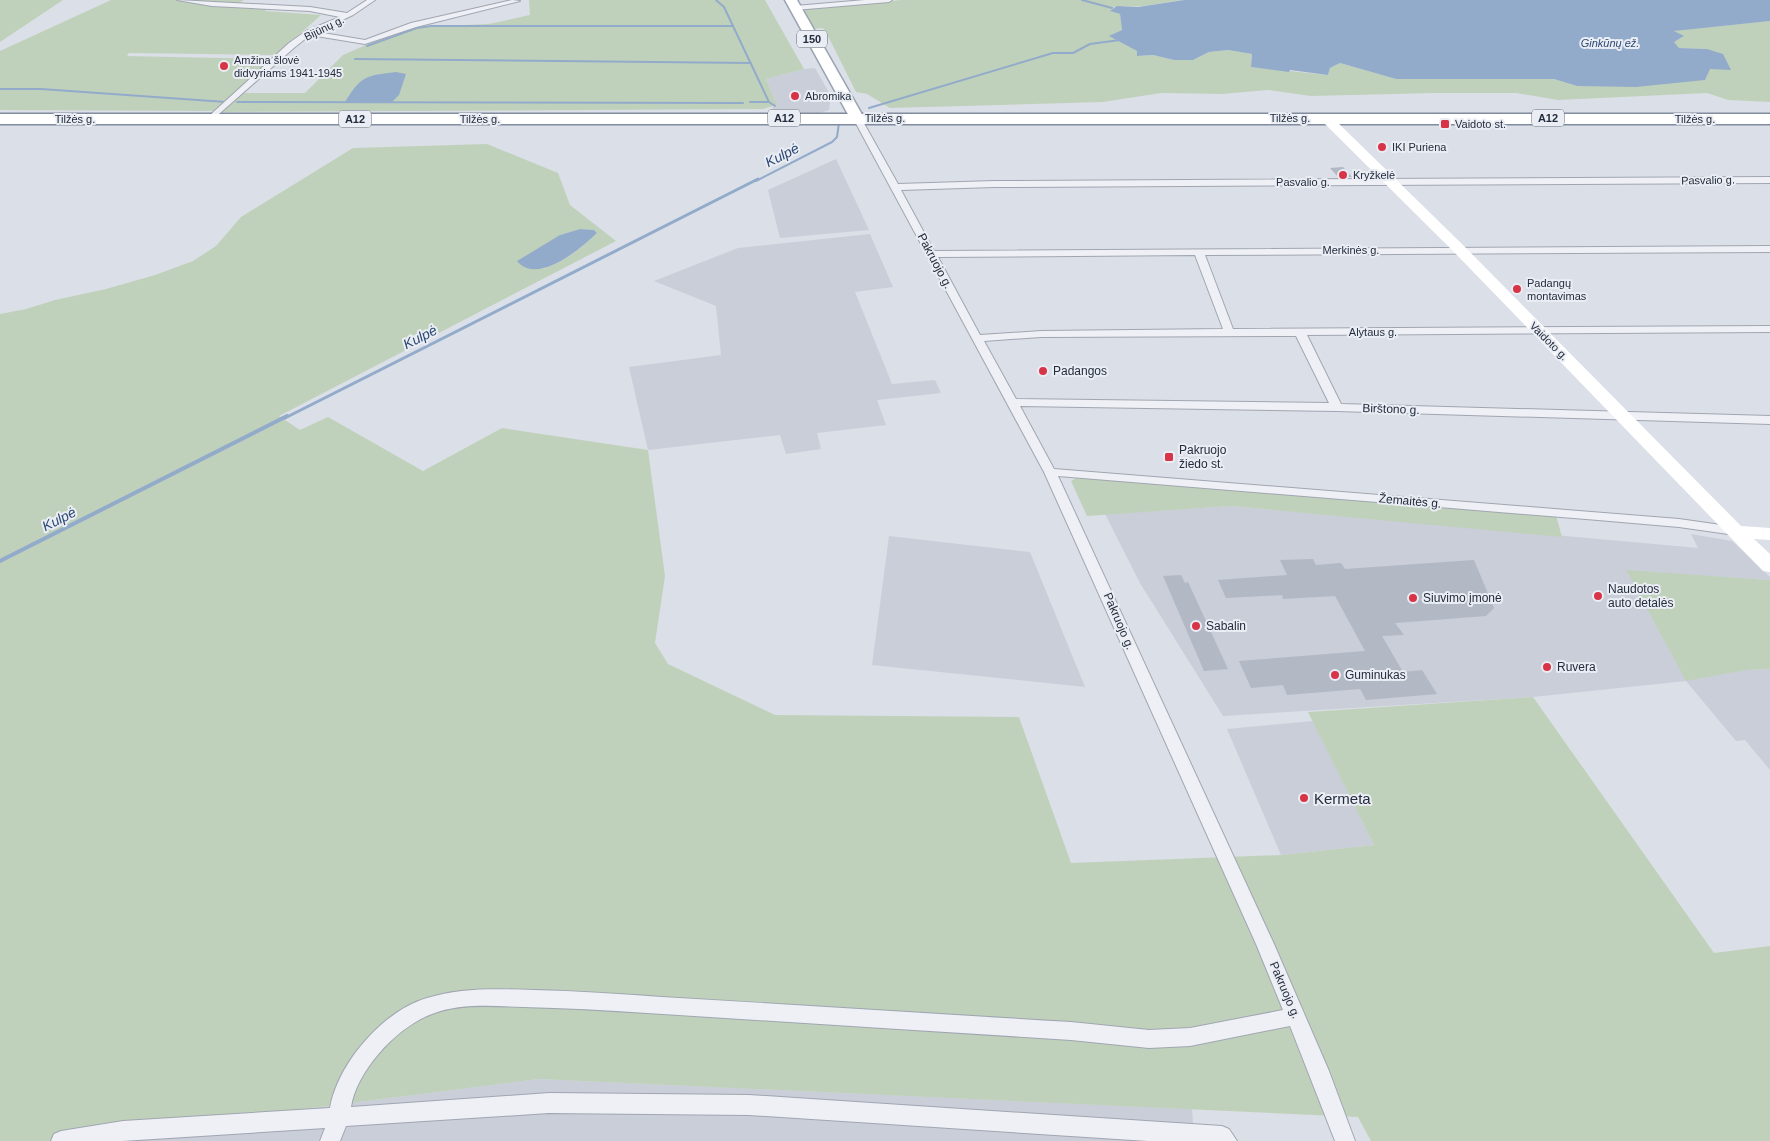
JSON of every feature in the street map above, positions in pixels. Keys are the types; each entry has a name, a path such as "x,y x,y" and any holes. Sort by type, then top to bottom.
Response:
{"highway":[{"path":"811,118 830,115 838,111 845,98 864,113 896,118"},
{"name":"Tilžės g.","path":"0,119 1770,119"}],"main road":[{"name":"150","path":"793,4 857,118"},
{"name":"Vaidoto g.","path":"1326,118 1460,250 1770,566"},
{"name":"Žemaitės g.","path":"1735,531 1770,534"}],"street":[{"path":"180,0 257,7 309,9 327,13 351,14"},
{"name":"Bijūnų g.","path":"211,120 279,56 309,33 351,14 372,0"},
{"path":"793,4 889,0"},
{"path":"309,33 365,42 414,25 516,1"},
{"path":"324,26 328,20 327,13"},
{"name":"Pakruojo g.","path":"857,118 1050,472 1094,564 1265,944 1319,1071 1345,1141"},
{"name":"Pasvalio g.","path":"896,187 1003,184 1770,180"},
{"name":"Merkinės g.","path":"931,254 1770,249"},
{"path":"1198,251 1229,332"},
{"name":"Alytaus g.","path":"977,338 1042,334 1770,329"},
{"path":"1300,332 1336,407"},
{"name":"Birštono g.","path":"1011,402 1336,407 1770,420"},
{"name":"Žemaitės g.","path":"1050,472 1580,514 1679,523 1735,531"},
{"path":"330,1141 339,1117 343,1093 357,1066 378,1040 400,1022 428,1006 475,997 582,1000 1071,1031 1149,1039 1190,1037 1295,1016"},
{"path":"61,1141 123,1131 548,1103 749,1105 1222,1136 1227,1141"}],"shaded area":[{"path":"815,68 831,96 829,110 820,113 772,112 773,107 777,105 766,79"},
{"path":"836,159 869,230 780,238 768,190"},
{"path":"870,234 893,287 855,292 892,384 935,380 941,393 877,400 886,425 817,433 821,449 786,454 780,435 648,450 629,367 721,355 716,306 654,281 738,248"},
{"path":"1231,506 1698,548 1691,534 1732,541 1770,577 1770,580 1627,571 1746,670 1770,669 1770,770 1745,740 1736,741 1686,681 1533,697 1223,716 1140,583 1105,514"},
{"path":"889,536 1030,552 1085,687 872,665"},
{"name":"Kermeta","path":"1313,721 1374,845 1281,855 1227,729"},
{"path":"539,1079 1192,1109 1194,1141 53,1141"}],"green space":[{"path":"0,0 63,0 0,42"},
{"path":"111,0 244,0 239,3 269,6 265,11 321,15 276,55 129,53 127,56 271,59 215,111 0,110 0,51"},
{"path":"529,0 765,0 804,69 766,79 777,105 763,109 222,112 244,93 305,93 343,55 384,37 415,27 489,24 530,15"},
{"path":"902,0 1184,0 1146,6 1115,7 1111,11 1120,14 1122,30 1110,36 1137,51 1138,56 1153,55 1174,60 1193,60 1209,52 1228,50 1252,54 1251,67 1328,75 1330,68 1340,63 1396,79 1554,79 1577,86 1707,49 1679,48 1673,42 1683,37 1673,32 1770,21 1770,102 1728,100 1707,93 1558,100 1516,93 1311,96 1268,90 1222,94 1161,93 1103,102 890,108 867,94 856,92 823,28 811,29 799,8"},
{"path":"487,144 558,173 570,205 616,241 279,416 300,430 328,417 423,471 502,428 648,450 665,576 655,643 668,664 775,715 1019,717 1071,863 1281,855 1374,845 1308,712 1533,697 1714,953 1770,946 1770,1141 1371,1141 1358,1117 539,1079 53,1141 0,1141 0,314 106,289 155,275 193,261 216,246 241,217 353,148","holes":["580,229 594,230 597,233 579,249 558,263 543,269 560,235"]},
{"path":"1076,478 1224,485 1555,512 1562,537 1231,506 1087,516 1071,481"},
{"path":"1626,570 1770,580 1770,669 1746,670 1686,681"}],"water":[{"name":"Ginkūnų ež.","path":"1184,0 1770,0 1770,21 1674,31 1684,36 1674,42 1679,48 1707,49 1723,54 1731,70 1710,69 1705,80 1636,87 1577,86 1554,79 1396,79 1340,63 1330,68 1328,75 1290,70 1289,72 1251,67 1252,54 1228,50 1209,52 1193,60 1174,60 1153,55 1137,56 1137,51 1109,36 1122,30 1120,14 1110,11 1117,6 1138,7"},
{"path":"396,72 406,74 399,95 391,103 345,102 356,86 365,78"},
{"path":"580,229 594,230 597,233 559,262 536,269 526,268 517,261 560,235"}],"building":[{"name":"Kryžkelė","path":"1343,167 1352,177 1338,177 1330,168"},
{"name":"Siuvimo įmonė","path":"1313,559 1316,565 1341,563 1345,569 1474,560 1494,608 1486,616 1395,623 1404,635 1382,636 1403,672 1422,670 1437,694 1366,700 1360,689 1287,695 1283,685 1251,688 1239,661 1365,651 1335,596 1283,599 1282,595 1226,598 1218,580 1287,575 1280,560"},
{"name":"Sabalin","path":"1181,575 1185,583 1188,582 1228,669 1204,671 1163,576"}],"waterway":[{"path":"716,0 724,7 751,63"},
{"path":"1082,0 1112,8"},
{"path":"367,46 417,28 431,26 732,26"},
{"name":"Kulpė","path":"869,108 1053,53 1073,53 1090,44 1120,40"},
{"path":"355,59 751,63"},
{"path":"751,63 769,102"},
{"path":"0,89 41,89 226,102"},
{"path":"237,102 743,103"},
{"path":"750,102 769,102"},
{"path":"769,102 775,106"},
{"name":"Kulpė","path":"756,181 832,142 837,137 839,123"},
{"name":"Kulpė","path":"285,418 758,179"},
{"name":"Kulpė","path":"0,561 287,416"}],"place":[{"name":"Amžina šlovė didvyriams 1941-1945","path":"224,66"},
{"name":"Abromika","path":"795,96"},
{"name":"Vaidoto st.","path":"1445,124"},
{"name":"IKI Puriena","path":"1382,147"},
{"name":"Kryžkelė","path":"1343,175"},
{"name":"Padangų montavimas","path":"1517,289"},
{"name":"Padangos","path":"1043,371"},
{"name":"Pakruojo žiedo st.","path":"1169,457"},
{"name":"Naudotos auto detalės","path":"1598,596"},
{"name":"Siuvimo įmonė","path":"1413,598"},
{"name":"Sabalin","path":"1196,626"},
{"name":"Ruvera","path":"1547,667"},
{"name":"Guminukas","path":"1335,675"},
{"name":"Kermeta","path":"1304,798"}]}
